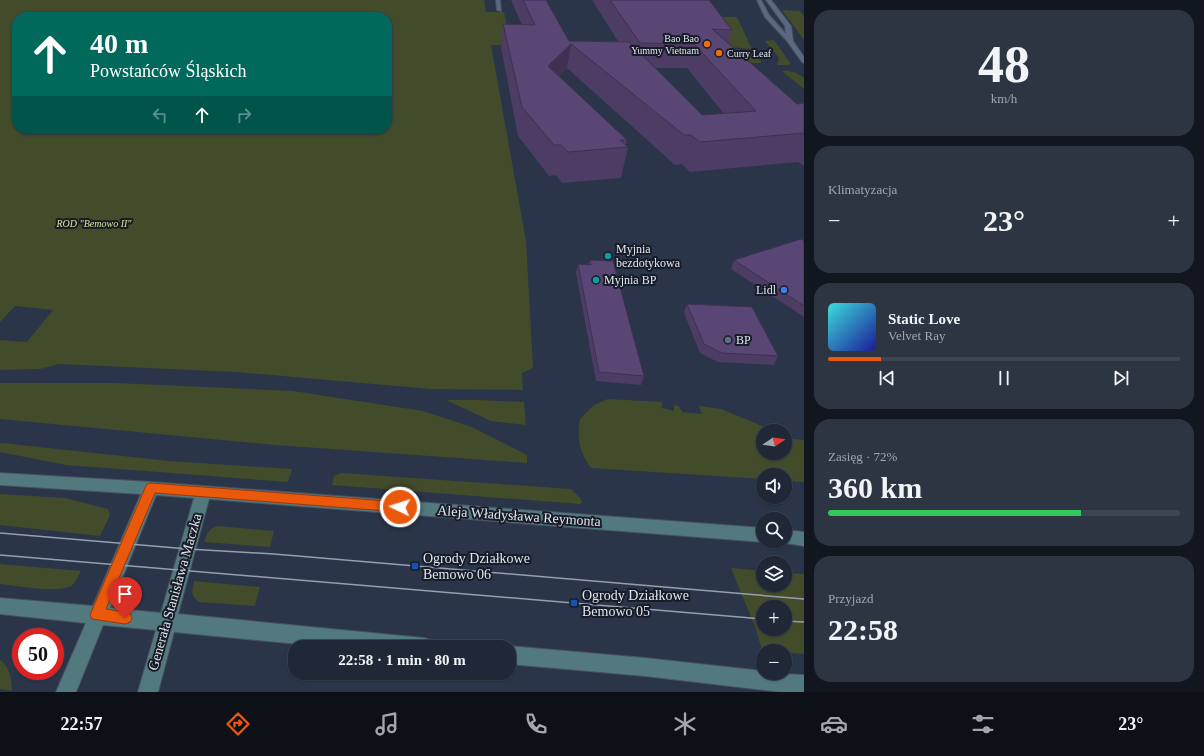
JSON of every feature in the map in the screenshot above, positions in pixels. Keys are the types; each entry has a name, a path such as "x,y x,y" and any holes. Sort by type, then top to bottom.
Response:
{"main road":[{"name":"Aleja Władysława Reymonta","path":"0,479 151,488 756,534"},
{"path":"66,692 151,488"},
{"name":"Generała Stanisława Maczka","path":"148,692 203,492"},
{"path":"792,538 804,539"},
{"path":"0,606 352,640"},
{"path":"516,656 645,667 804,685"}],"street":[{"path":"498,0 499,10"},
{"path":"759,0 762,8 774,25 790,41 804,61"},
{"path":"768,0 788,26 790,41"}],"green space":[{"name":"ROD \"Bemowo II\"","path":"0,0 484,0 486,12 504,12 511,45 491,45 526,241 533,368 522,373 523,390 430,389 236,372 59,364 40,369 0,370 0,340 27,342 53,310 15,306 0,322"},
{"path":"782,10 800,11 804,16 804,40"},
{"path":"639,15 737,17 752,49 731,47 722,31"},
{"path":"774,40 790,63 789,65 777,65 779,58 765,41"},
{"path":"730,49 754,51 762,63 749,63"},
{"path":"782,71 794,72 804,78 804,89"},
{"path":"0,383 115,383 293,391 423,411 472,427 527,455 527,463 275,445 0,419"},
{"path":"608,399 662,402 662,408 674,411 674,405 679,406 682,412 702,414 699,406 721,409 757,424 756,460 792,460 792,439 804,440 804,482 792,481 792,468 756,468 756,479 591,468 580,445 578,432 580,419 594,405"},
{"path":"446,400 524,402 526,425 491,421"},
{"path":"0,444 169,461 292,469 288,482 66,465 0,452"},
{"path":"341,473 571,489 582,502 580,504 332,485 334,476"},
{"path":"0,494 65,498 108,509 110,515 100,536 0,525"},
{"path":"218,526 274,531 270,547 204,542 209,531"},
{"path":"0,564 81,571 73,585 65,588 47,589 0,584"},
{"path":"731,568 756,570 756,592 792,592 792,573 804,574 804,654 792,653 792,644 760,644 758,636 792,636 792,600 756,600 756,630"},
{"path":"194,581 260,587 255,606 199,602 193,595 192,590"},
{"path":"0,660 6,666 10,674 12,691 0,689"}],"building":[{"path":"523,0 546,0 569,41 629,42 702,115 756,111 694,44 640,43 610,0 709,0 732,30 712,29 797,104 804,103 804,133 700,142 691,135 684,135 571,44 548,66 627,140 620,140 628,147 568,152 561,145 554,145 522,107 503,24 535,25"},
{"name":"Lidl","path":"801,239 804,241 804,306 734,260"},
{"path":"590,260 613,261 644,376 599,372 578,264 591,265"},
{"name":"BP","path":"687,304 752,307 778,356 722,353 704,344"}],"tram line":[{"path":"0,533 188,549 274,554 804,599"},
{"path":"0,555 756,618"},
{"path":"792,621 804,622"}],"place":[{"name":"Bao Bao Yummy Vietnam","path":"707,44"},
{"name":"Curry Leaf","path":"719,53"},
{"name":"Myjnia bezdotykowa","path":"608,256"},
{"name":"Myjnia BP","path":"596,280"},
{"name":"Lidl","path":"784,290"},
{"name":"BP","path":"728,340"},
{"name":"Ogrody Działkowe Bemowo 06","path":"415,566"},
{"name":"Ogrody Działkowe Bemowo 05","path":"574,603"}],"route":[{"path":"125,618 97,615 151,488 400,507"}]}
